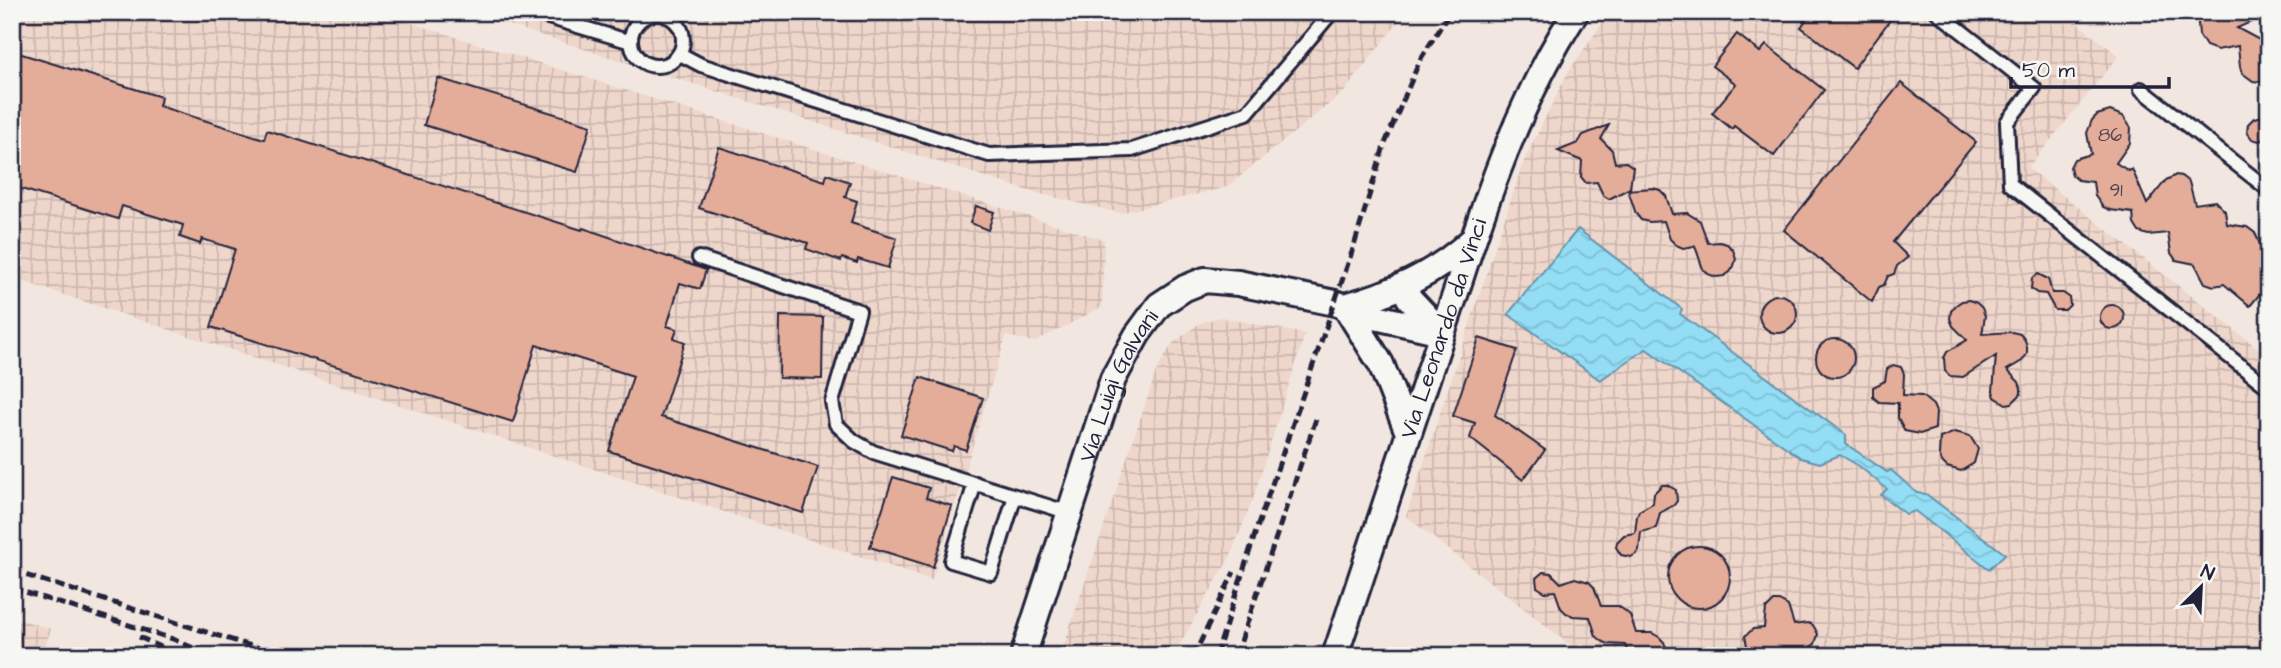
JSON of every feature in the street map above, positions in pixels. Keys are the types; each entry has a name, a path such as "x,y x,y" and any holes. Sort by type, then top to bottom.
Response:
{"street":[{"name":"Via Leonardo da Vinci","path":"1335,656 1472,240 1529,95 1576,12"},
{"path":"1408,433 1381,364 1345,306 1405,286 1444,264 1472,240"},
{"name":"Via Luigi Galvani","path":"1023,656 1113,379 1137,335 1159,305 1185,288 1205,280 1238,283 1345,306 1371,316 1441,332"},
{"path":"1405,286 1409,298 1441,332"}],"lane":[{"path":"531,12 631,42"},
{"path":"680,54 701,65 989,155 1132,150 1247,113 1332,12"},
{"path":"1937,12 2034,88 2007,122 2010,184 2269,388"},
{"path":"654,13 662,13 670,16 682,29 683,46 680,54 669,63 655,66 641,61 632,49 631,42 634,26 639,20 654,13"},
{"path":"2141,89 2269,190"},
{"path":"699,258 859,311 832,402 836,424 854,441 873,452 1070,513"},
{"path":"975,483 951,561 991,573 1015,496"}],"shaded area":[{"path":"12,12 376,12 1104,240 1102,307 1035,342 1006,336 932,580 12,278"},
{"path":"468,12 1406,12 1344,92 1227,187 1120,213 1032,192"},
{"path":"1610,12 2063,12 2119,56 2028,168 2269,357 2269,656 1584,656 1406,516 1523,163 1568,72"},
{"path":"1221,317 1305,334 1253,499 1230,557 1173,656 1060,656 1157,369 1173,343 1200,323"},
{"path":"12,617 51,629 42,656 12,656"}],"water":[{"path":"1578,229 1682,309 1680,314 1846,435 1846,444 1887,472 1891,470 1917,493 1926,494 2005,554 1989,569 1915,511 1906,514 1881,495 1887,489 1859,466 1840,455 1820,463 1801,458 1646,349 1600,380 1508,314"}],"building":[{"path":"1812,12 1879,12 1890,20 1854,68 1801,27"},
{"path":"2197,12 2269,12 2237,28 2269,45 2269,83 2253,81 2242,73 2238,46 2217,50 2206,46 2199,35"},
{"path":"1737,34 1760,52 1766,45 1824,90 1774,156 1712,113 1736,84 1712,66"},
{"path":"12,51 161,97 159,106 264,139 267,130 582,230 583,228 706,270 700,289 680,283 667,326 677,329 674,338 685,342 661,417 818,467 803,513 609,451 633,376 536,345 513,422 211,327 235,249 202,239 200,244 180,237 183,225 122,206 118,219 12,186"},
{"path":"438,78 591,125 577,172 424,125"},
{"path":"1901,83 1976,142 1893,242 1908,257 1897,266 1894,274 1888,276 1884,285 1879,287 1872,302 1784,230"},
{"path":"2110,111 2123,116 2131,128 2130,143 2116,163 2129,171 2132,169 2147,204 2166,180 2176,175 2181,176 2189,182 2195,204 2215,201 2225,211 2227,224 2247,227 2255,233 2269,264 2269,283 2250,306 2224,284 2214,286 2205,283 2195,264 2176,260 2171,253 2168,233 2148,235 2139,232 2134,224 2133,213 2103,207 2095,196 2093,182 2078,180 2072,175 2070,167 2074,159 2091,154 2087,133 2092,120 2097,115"},
{"path":"2269,115 2269,138 2259,141 2252,139 2247,132 2248,124 2254,118"},
{"path":"1609,125 1601,139 1612,150 1615,163 1626,162 1633,167 1630,188 1609,199 1603,195 1597,182 1586,183 1581,177 1582,161 1558,151 1578,143 1583,135"},
{"path":"719,147 825,181 827,174 850,182 845,197 857,201 851,223 897,238 888,268 858,259 857,263 842,258 841,261 806,249 808,243 699,208"},
{"path":"1653,188 1666,196 1672,214 1687,213 1700,221 1708,243 1720,242 1733,250 1736,258 1730,272 1716,277 1708,274 1703,269 1695,246 1683,248 1676,245 1670,239 1664,221 1641,220 1636,214 1628,190"},
{"path":"976,206 994,212 988,230 970,223"},
{"path":"2038,274 2048,279 2052,293 2063,293 2069,297 2070,305 2065,310 2055,310 2046,294 2031,289 2032,278"},
{"path":"1778,295 1792,300 1797,314 1792,328 1778,333 1764,328 1759,314 1764,300"},
{"path":"1969,300 1982,308 1985,316 1982,334 2012,332 2020,334 2025,340 2027,354 2022,361 2007,370 2019,382 2021,388 2021,394 2012,403 2006,404 1995,397 1993,391 1996,356 1963,377 1950,376 1945,371 1944,358 1947,352 1967,340 1953,326 1951,311 1962,301"},
{"path":"2112,305 2123,312 2124,317 2117,328 2112,329 2101,322 2100,317 2107,306"},
{"path":"780,316 823,317 822,379 779,378"},
{"path":"1479,338 1517,350 1495,415 1545,450 1523,480 1470,438 1475,423 1453,416"},
{"path":"1835,339 1849,344 1854,358 1849,372 1835,377 1821,372 1816,358 1821,344"},
{"path":"1893,365 1901,367 1904,374 1903,395 1922,396 1933,405 1936,412 1935,429 1920,434 1905,431 1898,418 1898,403 1879,402 1873,397 1873,387 1885,381 1887,369"},
{"path":"920,377 983,398 966,450 954,446 952,451 901,435"},
{"path":"1955,432 1970,436 1978,449 1974,463 1961,471 1947,467 1939,455 1940,438"},
{"path":"893,477 929,488 926,498 952,506 933,567 870,547"},
{"path":"1662,485 1676,490 1677,501 1660,513 1656,528 1641,532 1636,554 1631,557 1621,555 1616,547 1617,542 1624,535 1635,533 1639,511 1653,503 1654,493"},
{"path":"1699,546 1711,548 1721,555 1728,565 1728,589 1721,599 1711,606 1699,608 1687,606 1677,599 1670,589 1668,577 1670,565 1677,555 1687,548"},
{"path":"1543,572 1551,573 1561,583 1575,578 1589,582 1594,587 1601,606 1618,606 1624,610 1630,615 1636,633 1652,633 1659,637 1669,656 1629,656 1625,645 1602,641 1596,636 1590,617 1566,613 1561,608 1555,591 1545,592 1537,587 1536,578"},
{"path":"1774,601 1788,606 1794,625 1813,625 1818,634 1815,644 1794,656 1765,656 1750,650 1745,636 1753,629 1764,628 1766,609"}],"railway":[{"path":"1216,656 1354,246 1384,146 1420,60 1450,12"},
{"path":"1236,656 1317,416"},
{"path":"12,571 291,656"},
{"path":"1190,656 1198,647 1234,572"},
{"path":"12,588 173,639 212,656"},
{"path":"139,637 181,656"}]}
